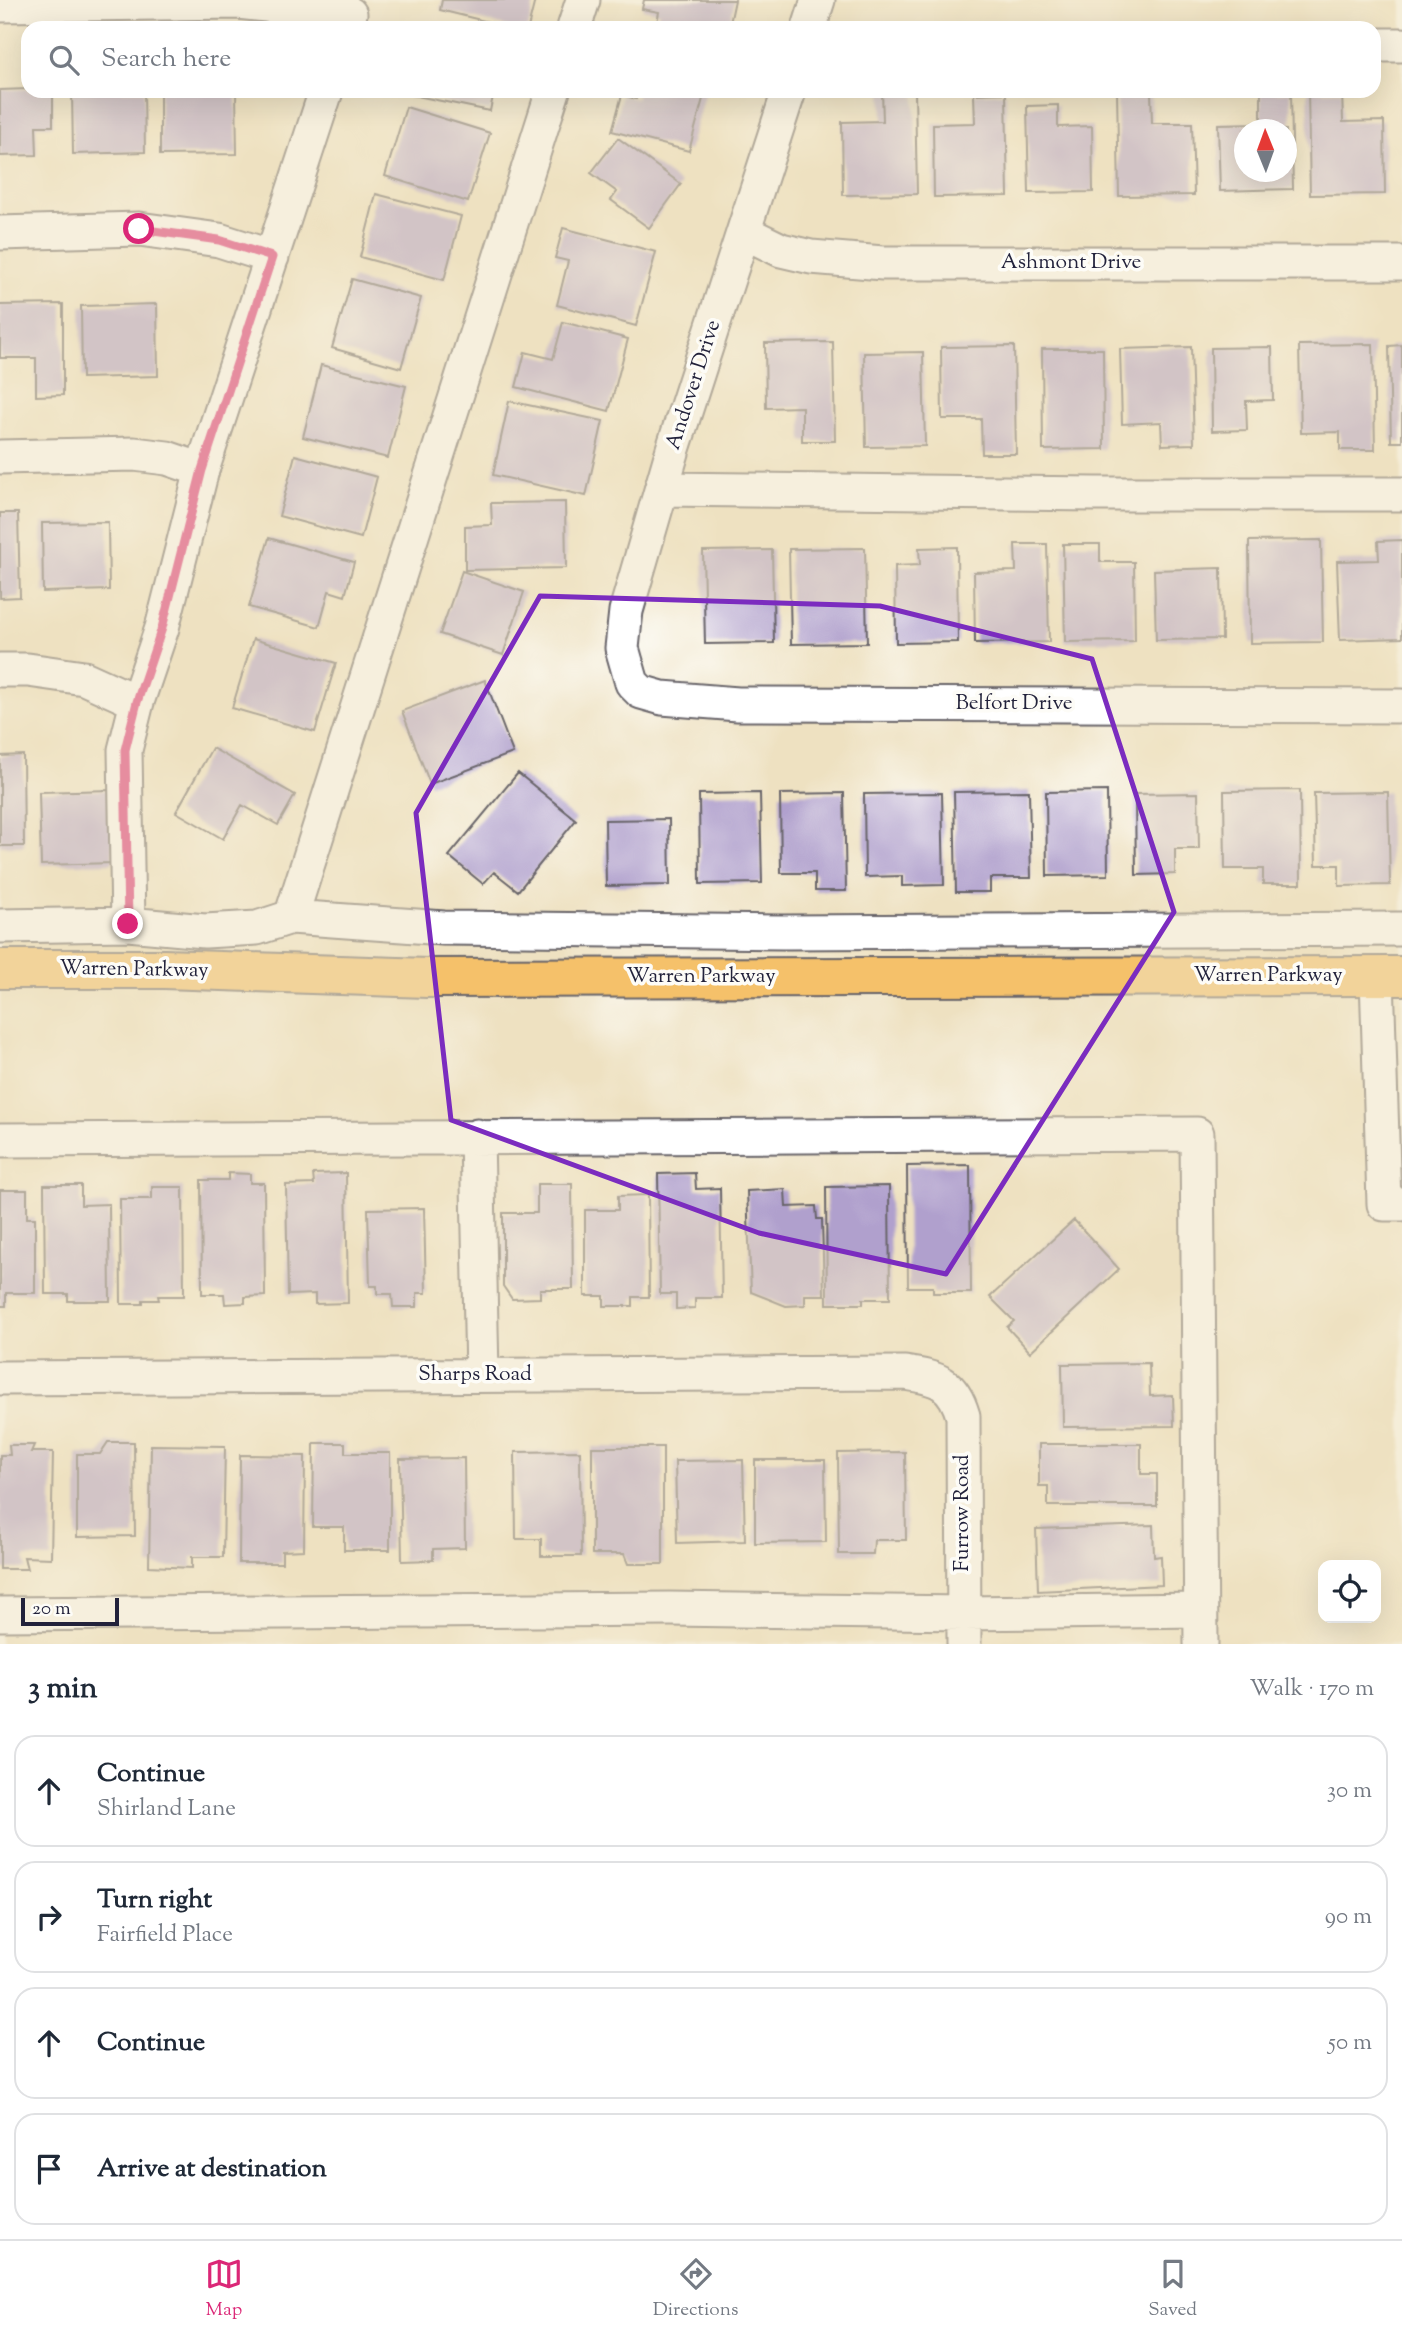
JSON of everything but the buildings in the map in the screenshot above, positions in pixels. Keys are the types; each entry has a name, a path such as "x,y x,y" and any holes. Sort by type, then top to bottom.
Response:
{"main road":[{"name":"Warren Parkway","path":"0,969 164,969 427,978 1390,976"}],"street":[{"path":"576,21 583,0"},
{"path":"811,21 818,0"},
{"path":"0,5 239,2 350,14"},
{"path":"1381,46 1402,45"},
{"path":"128,924 125,750 137,702 162,628 202,470 324,98"},
{"path":"291,917 551,98"},
{"name":"Andover Drive","path":"632,683 622,648 626,611 662,489 787,98"},
{"path":"0,233 139,229 219,240 272,257"},
{"name":"Ashmont Drive","path":"744,232 781,250 811,257 883,264 1402,263"},
{"path":"0,457 134,454 167,458 202,470"},
{"path":"662,489 1402,494"},
{"path":"0,670 29,670 84,678 137,702"},
{"name":"Belfort Drive","path":"632,683 641,692 662,698 738,704 1402,706"},
{"path":"0,926 128,924 205,931 257,928 291,917 444,928 784,932 1402,929"},
{"path":"1390,976 1384,1205 1402,1205"},
{"path":"0,1140 1197,1134 1201,1644"},
{"path":"477,1136 482,1375"},
{"name":"Sharps Road","path":"0,1378 905,1373 926,1376 948,1386"},
{"name":"Furrow Road","path":"948,1386 958,1398 962,1416 964,1628"},
{"path":"0,1614 657,1609 964,1628 1200,1610"}],"highlighted area":[{"path":"540,596 880,606 1092,659 1174,912 946,1274 759,1233 451,1120 416,813"}],"route":[{"path":"128,924 125,750 137,702 162,628 202,470 272,257 219,240 139,229"}]}
